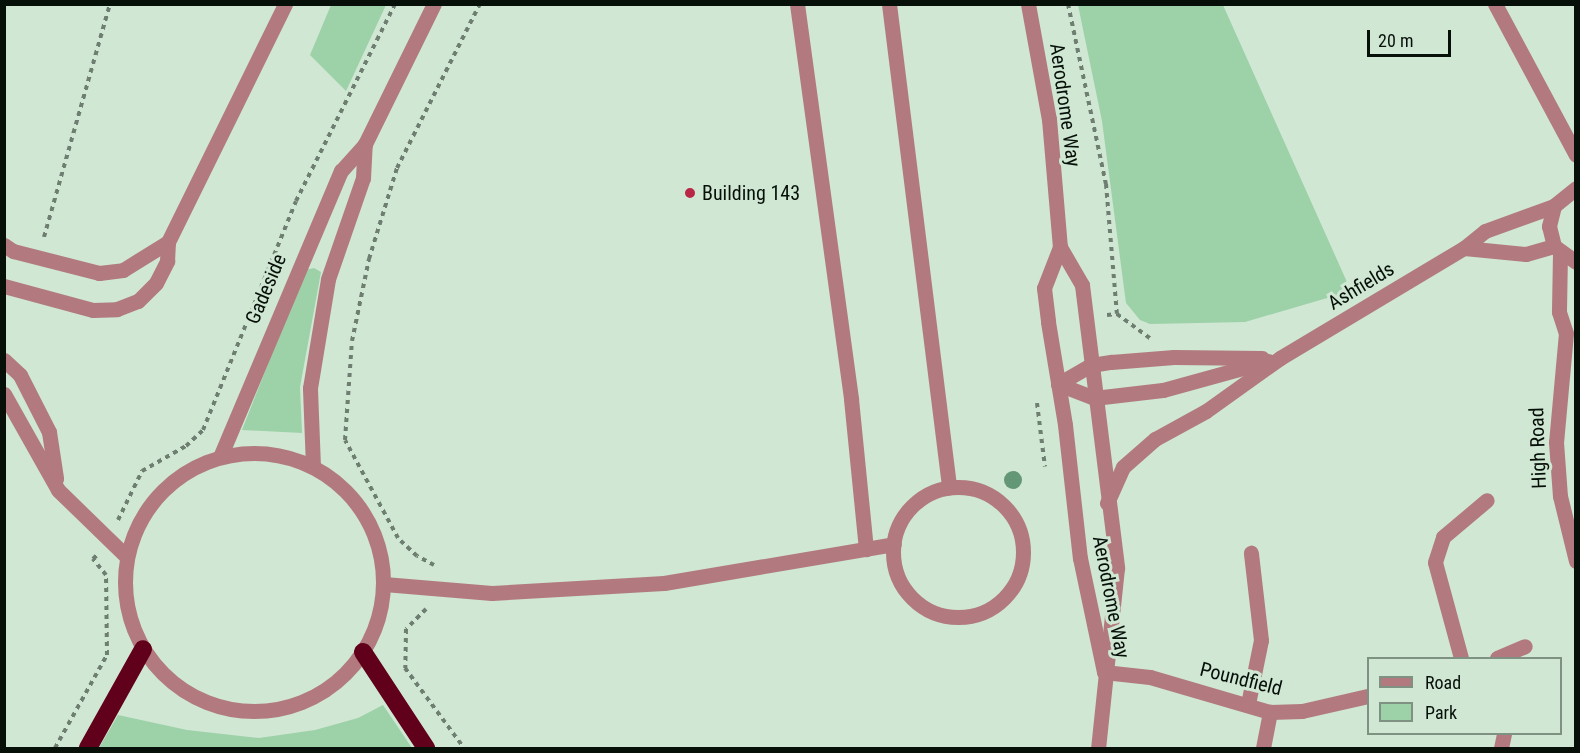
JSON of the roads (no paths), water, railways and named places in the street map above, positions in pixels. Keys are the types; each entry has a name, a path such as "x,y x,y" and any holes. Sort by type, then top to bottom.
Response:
{"highway":[{"path":"88,748 143,649"},
{"path":"363,652 388,697 426,748"}],"street":[{"path":"4,286 69,306 117,309 138,301 156,283 167,261 168,242 285,4"},
{"name":"Gadeside","path":"220,457 341,171 365,144 434,4"},
{"path":"797,4 851,399 866,549"},
{"path":"889,4 949,487"},
{"name":"Aerodrome Way","path":"1028,4 1049,119 1059,247 1044,288 1080,558 1104,672"},
{"path":"1495,4 1575,155"},
{"name":"Gadeside","path":"314,467 310,388 328,279 363,178 365,144"},
{"path":"1554,206 1575,188"},
{"name":"Ashfields","path":"1280,358 1464,249 1485,231 1554,206"},
{"name":"High Road","path":"1554,206 1549,226 1557,249 1559,312 1571,328 1556,442 1560,496 1575,561"},
{"path":"4,245 38,257 99,273 123,270 168,242"},
{"name":"Aerodrome Way","path":"1059,247 1082,285 1094,398 1117,568 1104,672"},
{"path":"1464,249 1526,254 1557,249 1575,262"},
{"path":"1058,384 1091,365 1174,357 1280,358"},
{"path":"1058,384 1094,398 1164,390 1280,358"},
{"path":"1107,503 1124,467 1138,451 1206,411 1280,358"},
{"path":"4,360 20,375 49,432 58,490"},
{"path":"4,394 58,490 107,541 127,557"},
{"path":"268,453 314,467 339,485 365,516 382,560 384,584 381,608 363,652 349,671 320,693 288,707 264,712 217,707 194,698 157,669 143,649 126,604 127,557 144,513 159,494 187,472 220,457 268,453"},
{"path":"949,487 982,491 997,500 1018,526 1023,560 1011,591 984,612 951,616 934,612 907,592 898,578 894,544 906,513 918,501 949,487"},
{"path":"1461,657 1437,579 1436,555 1443,537 1487,500"},
{"path":"384,584 492,593 664,583 894,544"},
{"path":"1248,704 1261,640 1251,553"},
{"path":"1499,657 1525,646"},
{"path":"1098,748 1104,672"},
{"name":"Poundfield","path":"1104,672 1150,677 1270,711 1302,711 1367,696"},
{"path":"1263,748 1270,711"}],"place":[{"name":"Building 143","path":"690,193"}]}
